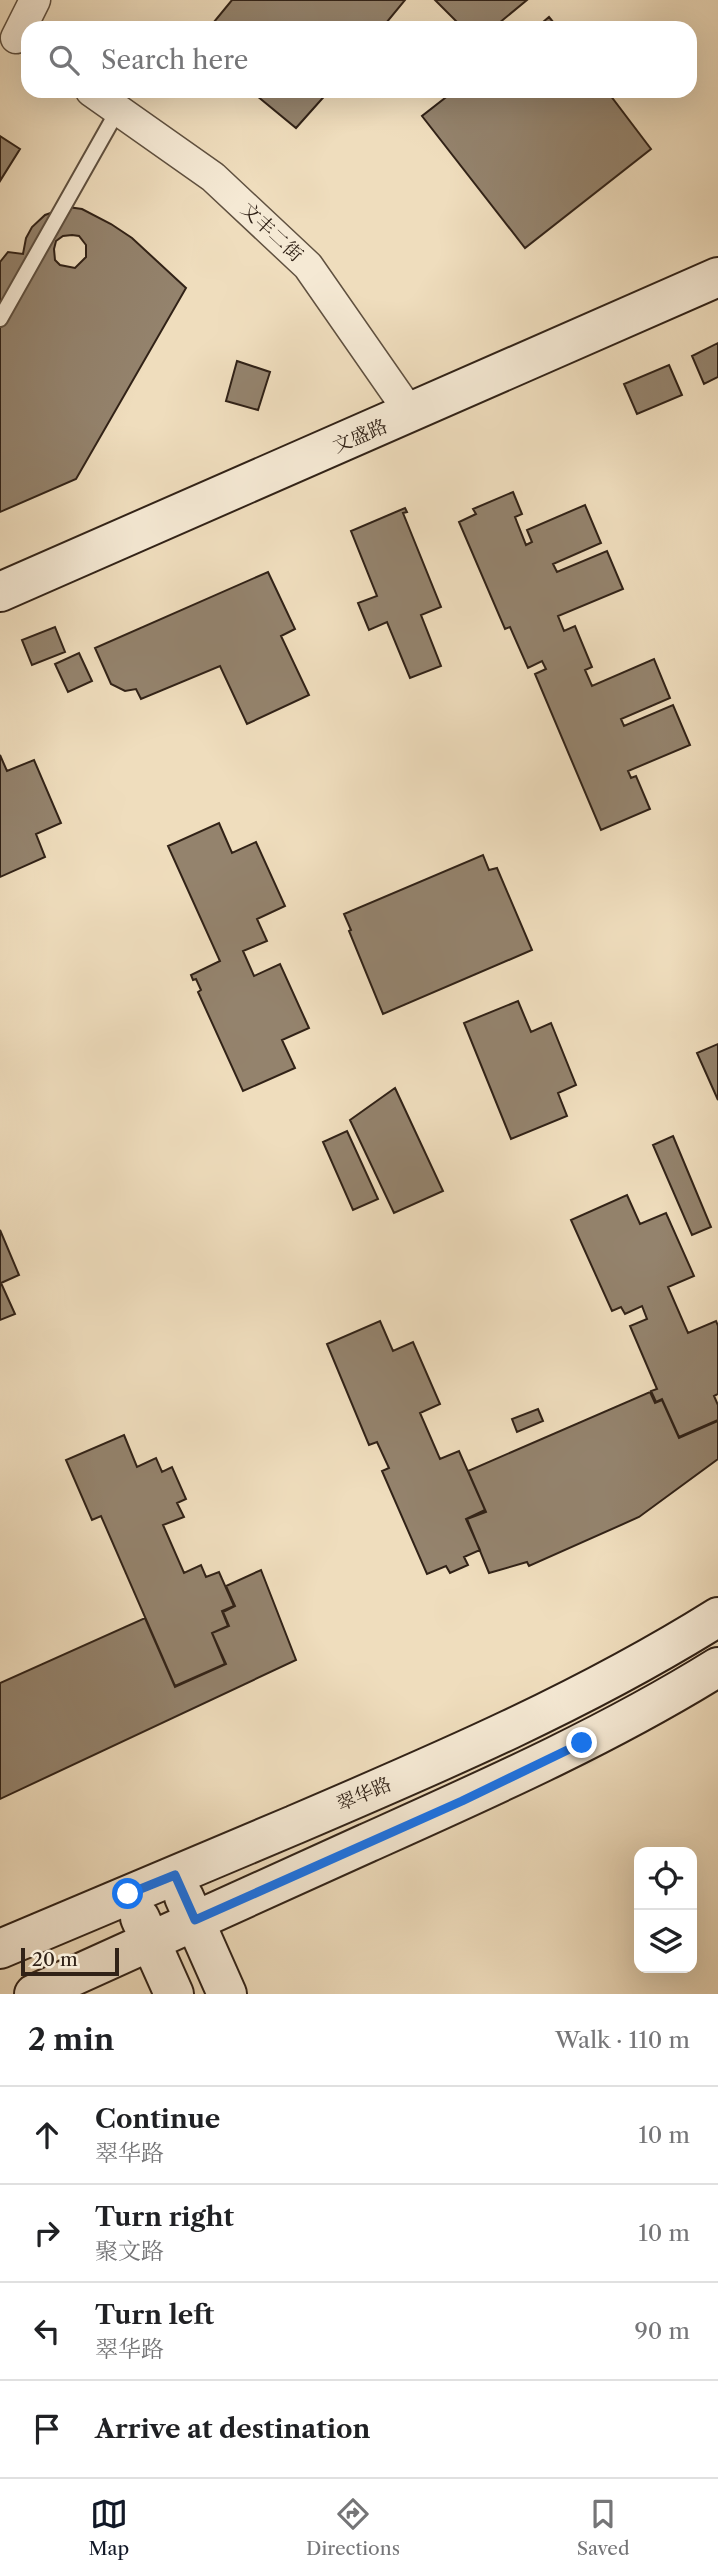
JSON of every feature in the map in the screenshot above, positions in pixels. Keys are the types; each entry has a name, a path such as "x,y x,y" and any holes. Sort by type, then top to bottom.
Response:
{"main road":[{"name":"文盛路","path":"1,590 411,414 718,277"},
{"name":"翠华路","path":"0,1950 379,1789 558,1707 718,1617"},
{"path":"34,1994 462,1801 582,1743 676,1693 718,1667"},
{"path":"175,1875 227,1994"},
{"path":"128,1894 174,1994"}],"street":[{"path":"24,21 35,0"},
{"name":"文丰二街","path":"100,98 213,177 308,265 411,414"}],"lane":[{"path":"0,319 118,110"}],"building":[{"path":"232,0 405,0 388,21 215,21"},
{"path":"435,0 527,0 502,21 456,21"},
{"path":"260,98 323,98 296,128"},
{"path":"445,98 612,98 651,149 525,248 422,116"},
{"path":"0,136 20,149 0,181"},
{"path":"68,207 82,209 111,224 132,238 186,288 76,479 0,512 0,262 8,252 23,254 26,238 32,227 45,215","holes":["63,236 79,236 86,245 86,257 75,268 60,265 55,260 56,241"]},
{"path":"718,343 718,377 704,384 692,356"},
{"path":"237,361 270,372 258,410 226,401"},
{"path":"669,365 682,395 637,414 624,384"},
{"path":"513,492 522,514 515,517 526,545 532,542 527,530 585,505 601,543 553,564 557,572 607,551 623,589 558,616 564,631 575,626 592,667 585,670 592,686 654,659 670,698 621,719 624,726 673,705 690,745 628,771 631,778 636,776 650,809 601,830 535,674 546,669 542,661 528,668 510,627 505,629 459,522 476,514 473,509"},
{"path":"405,508 407,512 403,513 441,607 421,615 441,666 410,678 387,622 369,630 358,603 377,596 351,531"},
{"path":"268,572 295,629 281,636 309,695 247,724 220,666 141,699 136,689 125,691 111,684 95,648"},
{"path":"55,627 65,652 32,665 22,640"},
{"path":"79,653 92,681 68,692 55,664"},
{"path":"0,755 7,771 34,760 61,823 36,834 45,857 0,877"},
{"path":"219,823 232,853 256,842 285,906 257,919 267,941 243,951 254,976 280,964 309,1028 282,1040 295,1068 243,1091 198,992 201,990 191,975 220,961 168,846"},
{"path":"483,855 489,870 497,868 532,950 383,1014 344,914"},
{"path":"518,1001 531,1032 551,1023 576,1085 558,1093 567,1116 511,1139 464,1023"},
{"path":"718,1044 718,1100 697,1053"},
{"path":"395,1088 443,1191 394,1213 350,1120"},
{"path":"347,1131 378,1199 353,1210 323,1142"},
{"path":"673,1136 711,1227 692,1235 653,1145"},
{"path":"627,1195 640,1224 666,1213 694,1276 668,1287 688,1333 716,1321 718,1326 718,1394 714,1396 718,1405 718,1420 679,1437 662,1399 656,1402 651,1391 657,1389 630,1326 647,1319 642,1306 625,1314 621,1307 612,1311 571,1220"},
{"path":"0,1230 19,1275 1,1283 15,1314 0,1320"},
{"path":"380,1321 393,1351 413,1342 440,1404 420,1413 440,1459 459,1451 485,1510 466,1519 480,1550 464,1557 468,1565 450,1573 446,1566 427,1574 382,1471 389,1468 377,1442 369,1445 327,1344"},
{"path":"650,1392 655,1403 662,1400 679,1438 718,1421 718,1459 639,1517 529,1566 527,1562 489,1573 467,1519 486,1512 468,1471"},
{"path":"538,1409 543,1421 517,1432 512,1419"},
{"path":"124,1435 137,1467 156,1458 162,1472 172,1467 186,1499 177,1503 184,1517 163,1525 184,1573 201,1565 206,1577 219,1572 234,1606 222,1611 228,1626 212,1633 225,1664 175,1686 101,1516 92,1520 66,1460"},
{"path":"261,1570 296,1660 0,1799 0,1683 145,1618 175,1687 226,1664 212,1633 229,1626 223,1612 235,1606 226,1586"}],"route":[{"path":"128,1894 175,1875 195,1920 462,1801 582,1743"}]}
